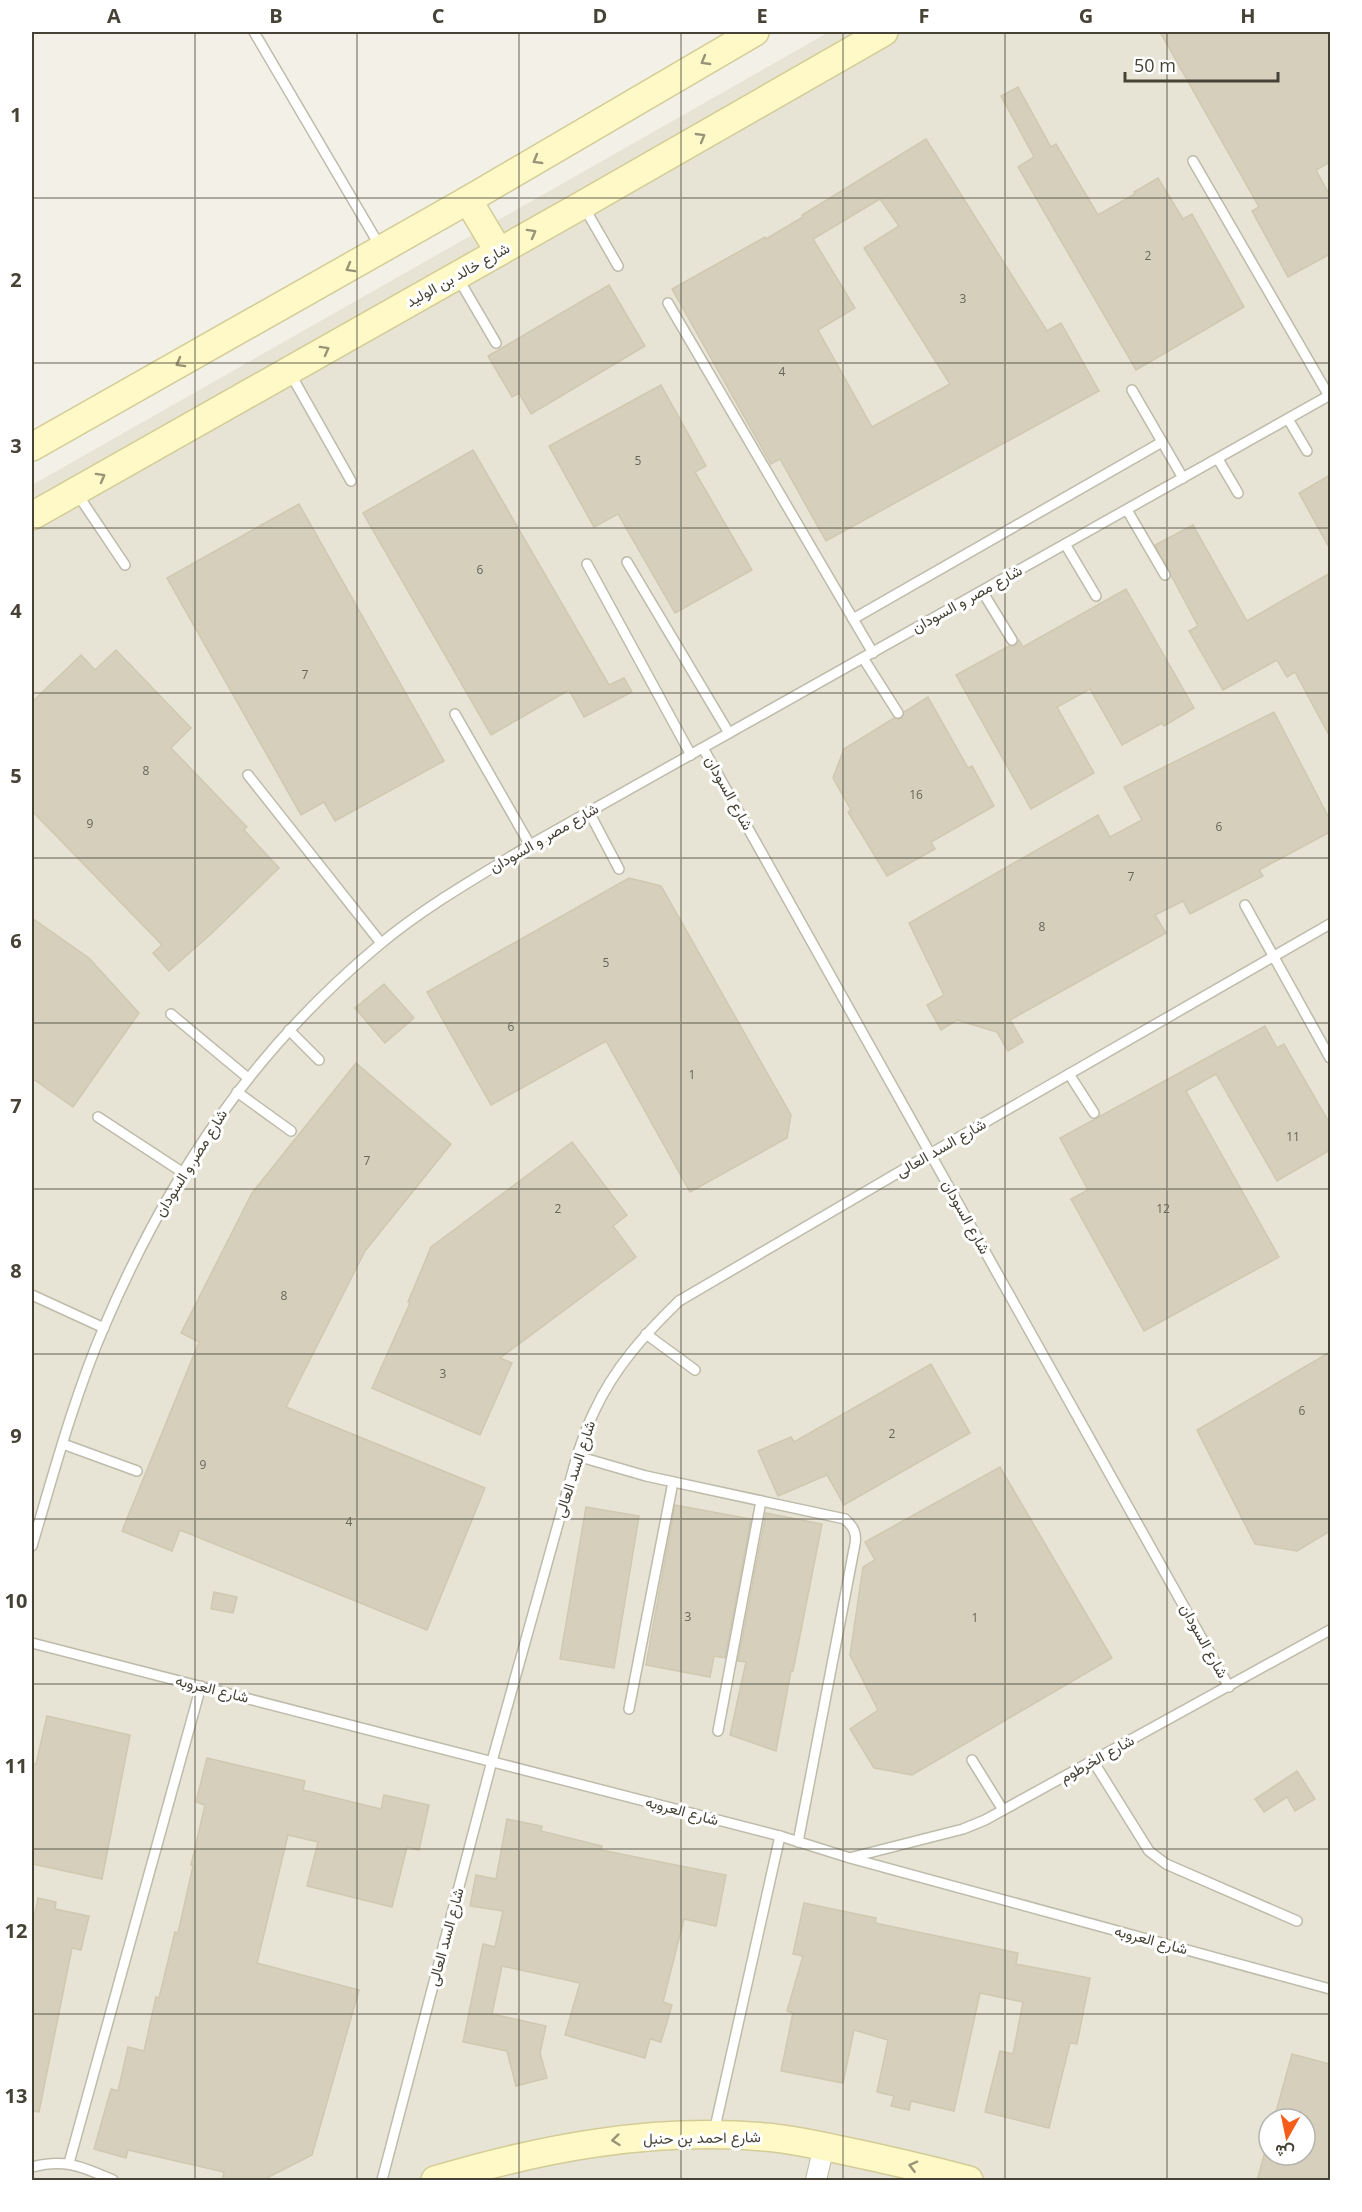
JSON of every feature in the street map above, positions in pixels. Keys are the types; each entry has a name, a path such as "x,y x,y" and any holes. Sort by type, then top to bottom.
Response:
{"main road":[{"path":"32,447 382,250 755,32"},
{"name":"شارع خالد بن الوليد","path":"32,516 884,32"},
{"path":"468,200 500,252"},
{"name":"شارع احمد بن حنبل","path":"435,2181 486,2165 598,2142 656,2136 714,2134 767,2137 824,2146 909,2164 969,2181"}],"street":[{"path":"816,2181 824,2146"}],"lane":[{"path":"255,32 382,250"},
{"path":"1194,161 1330,396"},
{"path":"582,205 618,266"},
{"path":"456,276 496,343"},
{"path":"668,303 873,653"},
{"path":"289,370 351,481"},
{"path":"1132,390 1183,478"},
{"name":"شارع مصر و السودان","path":"32,1545 63,1444 104,1328 143,1242 182,1172 213,1124 289,1030 333,985 381,943 453,891 530,845 1330,396"},
{"path":"1288,419 1307,451"},
{"path":"853,619 1162,442"},
{"path":"1218,459 1238,493"},
{"path":"75,491 125,565"},
{"path":"1127,510 1165,575"},
{"path":"1065,544 1096,596"},
{"path":"627,562 729,733"},
{"path":"586,564 691,755"},
{"path":"982,591 1012,640"},
{"path":"863,658 898,714"},
{"path":"455,714 530,845"},
{"name":"شارع السودان","path":"703,748 1229,1687"},
{"path":"248,775 381,943"},
{"path":"589,812 619,868"},
{"path":"1245,905 1330,1058"},
{"name":"شارع السد العالى","path":"382,2181 492,1761 577,1456 594,1412 617,1371 646,1334 679,1301 1330,924"},
{"path":"171,1014 248,1078"},
{"path":"289,1030 319,1060"},
{"path":"1069,1074 1094,1113"},
{"path":"237,1092 291,1131"},
{"path":"98,1117 182,1172"},
{"path":"32,1296 104,1328"},
{"path":"646,1334 695,1370"},
{"path":"63,1444 137,1471"},
{"path":"577,1456 674,1482 845,1519 853,1526 856,1536 798,1842"},
{"path":"630,1708 674,1482"},
{"path":"718,1731 761,1501"},
{"name":"شارع الخرطوم","path":"850,1858 963,1829 1003,1810 1330,1630"},
{"name":"شارع العروبه","path":"32,1643 780,1836 850,1858 1330,1989"},
{"path":"69,2163 201,1686"},
{"path":"972,1760 1003,1810"},
{"path":"1093,1761 1149,1851 1166,1864 1297,1921"},
{"path":"714,2134 780,1836"},
{"path":"32,2167 50,2162 69,2163 112,2181"}],"shaded area":[{"path":"829,32 1330,32 1330,2180 32,2180 32,485"}],"building":[{"path":"1160,32 1330,32 1330,162 1316,170 1330,196 1330,254 1288,277 1252,211 1259,207"},
{"path":"1018,87 1051,147 1056,144 1098,215 1158,178 1183,219 1192,214 1244,307 1136,370 1018,167 1034,157 1001,96"},
{"path":"926,139 1047,331 1061,323 1099,391 826,541 780,459 771,464 672,289 765,237 766,239 803,217 802,215","holes":["880,199 899,226 864,248 950,384 872,427 818,330 855,308 813,239"]},
{"path":"609,285 645,346 531,414 519,393 512,397 488,356"},
{"path":"661,385 706,466 695,472 752,570 675,613 618,514 594,527 549,446"},
{"path":"473,450 609,685 624,678 632,692 584,717 569,690 491,735 363,513"},
{"path":"1330,475 1330,549 1299,493"},
{"path":"299,504 444,761 335,821 324,802 301,815 167,578"},
{"path":"1193,525 1247,621 1330,573 1330,737 1295,672 1287,677 1277,660 1223,690 1189,631 1198,626 1155,545"},
{"path":"1126,589 1194,708 1164,726 1162,723 1122,745 1090,689 1057,707 1094,773 1031,809 956,675 1009,646 1015,646 1019,640 1023,647"},
{"path":"116,650 191,728 171,748 247,827 244,830 279,868 169,971 153,953 162,945 32,811 32,702 81,655 95,670"},
{"path":"928,697 968,768 972,766 994,806 931,842 935,849 887,876 848,812 851,810 833,778 844,749 894,718 901,719 904,712"},
{"path":"1274,712 1330,820 1330,832 1259,870 1263,876 1190,914 1183,901 1155,915 1166,933 1010,1020 1023,1042 1008,1051 997,1032 957,1020 941,1030 927,1005 944,995 909,923 1098,815 1110,837 1142,820 1124,787"},
{"path":"629,878 661,886 791,1115 787,1138 690,1192 606,1041 491,1105 427,992"},
{"path":"32,918 89,958 139,1013 73,1107 32,1078"},
{"path":"384,984 414,1018 385,1043 355,1008"},
{"path":"1265,1026 1277,1048 1284,1044 1330,1124 1330,1150 1277,1181 1216,1074 1186,1091 1279,1257 1144,1331 1071,1199 1088,1190 1060,1138"},
{"path":"356,1063 451,1144 365,1251 286,1407 485,1488 427,1630 180,1530 172,1551 122,1531 199,1342 181,1333 252,1193"},
{"path":"572,1142 627,1215 613,1226 636,1257 500,1358 512,1363 480,1435 372,1388 410,1303 408,1302 431,1247"},
{"path":"1330,1352 1330,1531 1297,1551 1255,1544 1197,1430"},
{"path":"931,1364 970,1433 844,1505 827,1475 778,1496 758,1451 791,1437 794,1442"},
{"path":"1000,1467 1112,1658 912,1775 874,1768 850,1729 878,1710 850,1655 863,1567 875,1560 865,1542"},
{"path":"675,1505 751,1519 725,1658 714,1656 710,1677 646,1665"},
{"path":"586,1507 639,1516 614,1668 560,1659"},
{"path":"766,1513 822,1524 776,1751 730,1735 746,1662 738,1661"},
{"path":"214,1592 237,1597 233,1613 211,1609"},
{"path":"47,1716 130,1735 102,1879 32,1864 32,1763 36,1764"},
{"path":"207,1758 305,1781 303,1790 381,1809 384,1795 429,1805 419,1850 407,1847 392,1907 307,1886 318,1842 288,1835 257,1963 359,1990 312,2155 261,2181 222,2181 224,2172 128,2150 126,2158 94,2149 111,2089 118,2091 128,2047 144,2051 156,1997 159,1998 175,1932 178,1933 193,1866 191,1865 205,1805 196,1802"},
{"path":"1297,1771 1315,1799 1295,1811 1287,1797 1264,1812 1255,1799"},
{"path":"507,1819 542,1826 541,1831 602,1846 601,1850 726,1875 716,1926 684,1919 663,2002 672,2005 661,2042 650,2039 645,2058 565,2035 580,1983 502,1966 492,2014 546,2026 540,2053 547,2078 516,2086 507,2051 463,2042 483,1944 495,1947 503,1911 470,1906 476,1875 496,1879"},
{"path":"38,1898 56,1902 55,1909 89,1916 81,1950 72,1948 39,2112 32,2111 32,1928"},
{"path":"804,1903 876,1918 875,1923 1018,1953 1016,1964 1090,1978 1077,2044 1070,2043 1049,2128 985,2112 1000,2051 1013,2054 1023,2002 980,1993 954,2111 911,2101 909,2110 891,2106 894,2096 877,2092 888,2040 854,2030 843,2083 781,2071 793,2013 787,2011 803,1956 793,1954"},
{"path":"1292,2054 1330,2064 1330,2181 1257,2181 1261,2167 1317,2167 1317,2107 1277,2107"}]}
